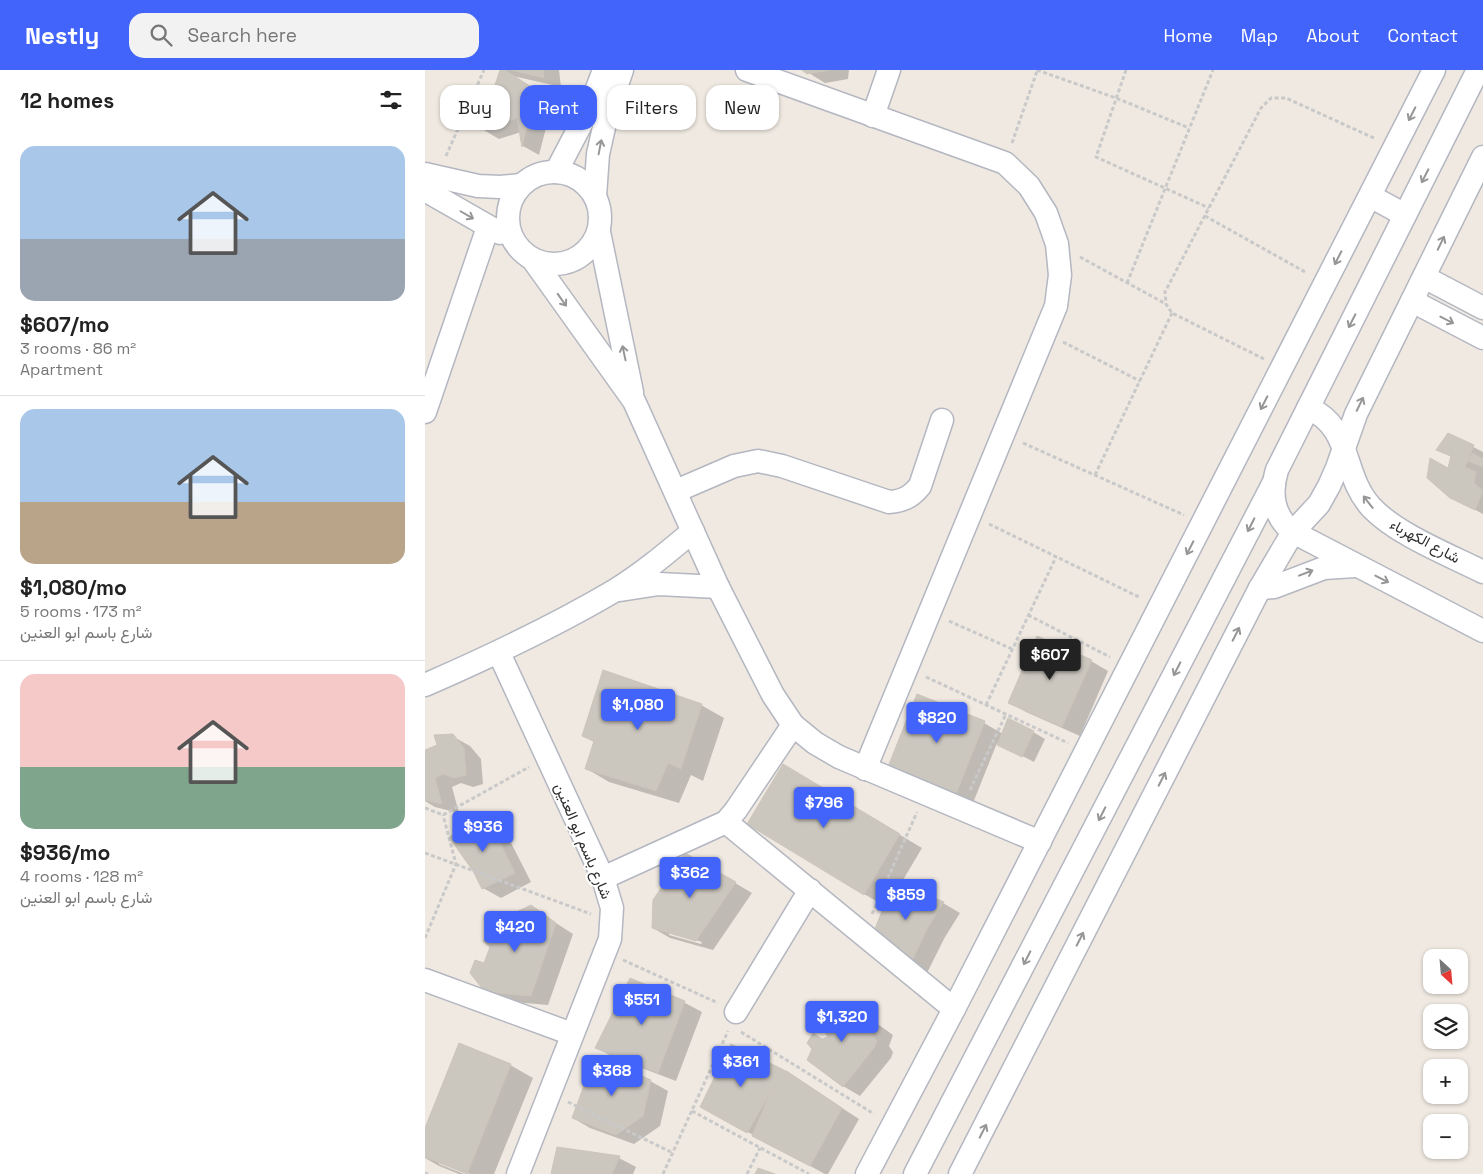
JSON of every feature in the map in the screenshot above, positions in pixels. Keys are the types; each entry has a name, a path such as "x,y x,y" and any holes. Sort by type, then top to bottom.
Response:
{"street":[{"path":"556,172 590,107 604,70"},
{"path":"595,196 598,154 603,130 622,70"},
{"path":"747,70 1005,163 1029,186 1046,213 1057,244 1060,275 1056,306 865,769"},
{"path":"873,116 889,70"},
{"path":"867,1174 955,1009 1434,70"},
{"path":"915,1174 1274,482 1277,470 1478,70"},
{"path":"960,1174 1260,588 1293,532 1319,504 1337,468 1356,414 1483,157"},
{"path":"534,261 549,265 565,264 580,257 591,246 599,232 601,220 600,207 595,196 585,184 572,175 556,172 543,173 521,185 514,194 509,206 508,230 519,249 534,261 634,401 718,587 773,695 793,725 815,743 839,758 1040,842"},
{"path":"429,180 478,186 500,187 521,185"},
{"path":"429,180 488,227 513,241"},
{"path":"1370,196 1405,215"},
{"path":"425,412 488,227"},
{"path":"599,232 634,401"},
{"path":"1424,277 1483,308"},
{"path":"1412,302 1483,338"},
{"name":"شارع الكهرباء","path":"1308,408 1317,412 1332,424 1337,432 1360,493 1382,518 1396,528 1483,572"},
{"path":"676,491 734,466 758,461 782,466 889,502 898,501 907,498 920,486 942,420"},
{"path":"1274,482 1275,506 1279,517 1293,532 1483,631"},
{"path":"425,685 499,653 615,591 693,531"},
{"path":"667,552 682,584"},
{"path":"1260,588 1274,587 1324,568 1357,566"},
{"path":"615,591 651,585 682,584 718,587"},
{"name":"شارع باسم ابو العنين","path":"499,653 603,878 612,908 609,939 605,952 518,1174"},
{"path":"603,878 726,822 793,725"},
{"path":"726,822 955,1009"},
{"path":"733,1018 810,890"},
{"path":"425,980 573,1034"}],"path":[{"path":"429,180 484,70"},
{"path":"1005,163 1037,70 1116,98 1189,128"},
{"path":"1126,70 1096,157 1209,208"},
{"path":"1127,283 1213,70"},
{"path":"1166,304 1165,292 1261,108 1271,98 1286,98 1395,148"},
{"path":"1205,216 1325,284"},
{"path":"1057,244 1166,304 1172,313 1282,368"},
{"path":"1095,476 1172,313"},
{"path":"1045,332 1140,381"},
{"path":"1003,435 1203,523"},
{"path":"970,515 1159,607"},
{"path":"986,705 1056,557"},
{"path":"930,613 1012,649"},
{"path":"1028,615 1129,667"},
{"path":"907,668 1086,751"},
{"path":"962,809 1006,714"},
{"path":"443,815 547,757"},
{"path":"863,934 925,794"},
{"path":"425,808 443,815"},
{"path":"425,938 456,864 443,815"},
{"path":"425,853 611,922"},
{"path":"605,952 733,1018 893,1126"},
{"path":"663,1174 733,1018"},
{"path":"549,1093 673,1152"},
{"path":"692,1111 809,1174"},
{"path":"747,1174 760,1148"}],"building":[{"path":"500,70 505,70 528,85 520,85 520,130 526,130 522,147 517,118 510,120 510,85 495,85"},
{"path":"511,70 543,70 544,78"},
{"path":"802,70 829,70 807,74"},
{"path":"1448,433 1474,445 1465,467 1476,472 1474,483 1483,491 1475,510 1450,498 1427,478 1430,458 1448,468 1451,456 1436,450"},
{"path":"1472,453 1483,459 1483,467 1468,461"},
{"path":"1037,636 1092,660 1062,727 1008,703"},
{"path":"603,670 702,704 681,769 668,763 656,791 585,769 594,741 582,736"},
{"path":"917,694 985,721 956,794 888,767"},
{"path":"1008,718 1034,731 1022,757 997,745"},
{"path":"453,734 464,748 466,775 454,778 443,774 435,778 442,804 425,800 425,750 437,745 434,735"},
{"path":"783,764 900,834 864,895 747,824"},
{"path":"487,817 515,873 482,889 473,871 449,837"},
{"path":"685,853 736,882 696,941 652,928 653,900"},
{"path":"894,881 944,902 928,927 908,969 873,934"},
{"path":"531,905 556,923 531,996 485,992 470,973 475,960 484,963 490,947 483,941 494,923"},
{"path":"630,978 685,1001 658,1073 595,1048"},
{"path":"848,1003 876,1024 872,1036 877,1041 874,1048 843,1087 807,1060 812,1049 807,1043 813,1033 822,1039 828,1037 819,1023 828,1006"},
{"path":"459,1043 511,1064 467,1174 425,1157 425,1128"},
{"path":"731,1044 788,1072 770,1093 747,1133 700,1107"},
{"path":"595,1056 651,1080 643,1116 616,1135 572,1118"},
{"path":"788,1072 842,1108 810,1166 752,1136 770,1093"},
{"path":"557,1147 620,1156 612,1174 551,1174"},
{"path":"758,1168 775,1174 755,1174"}]}
